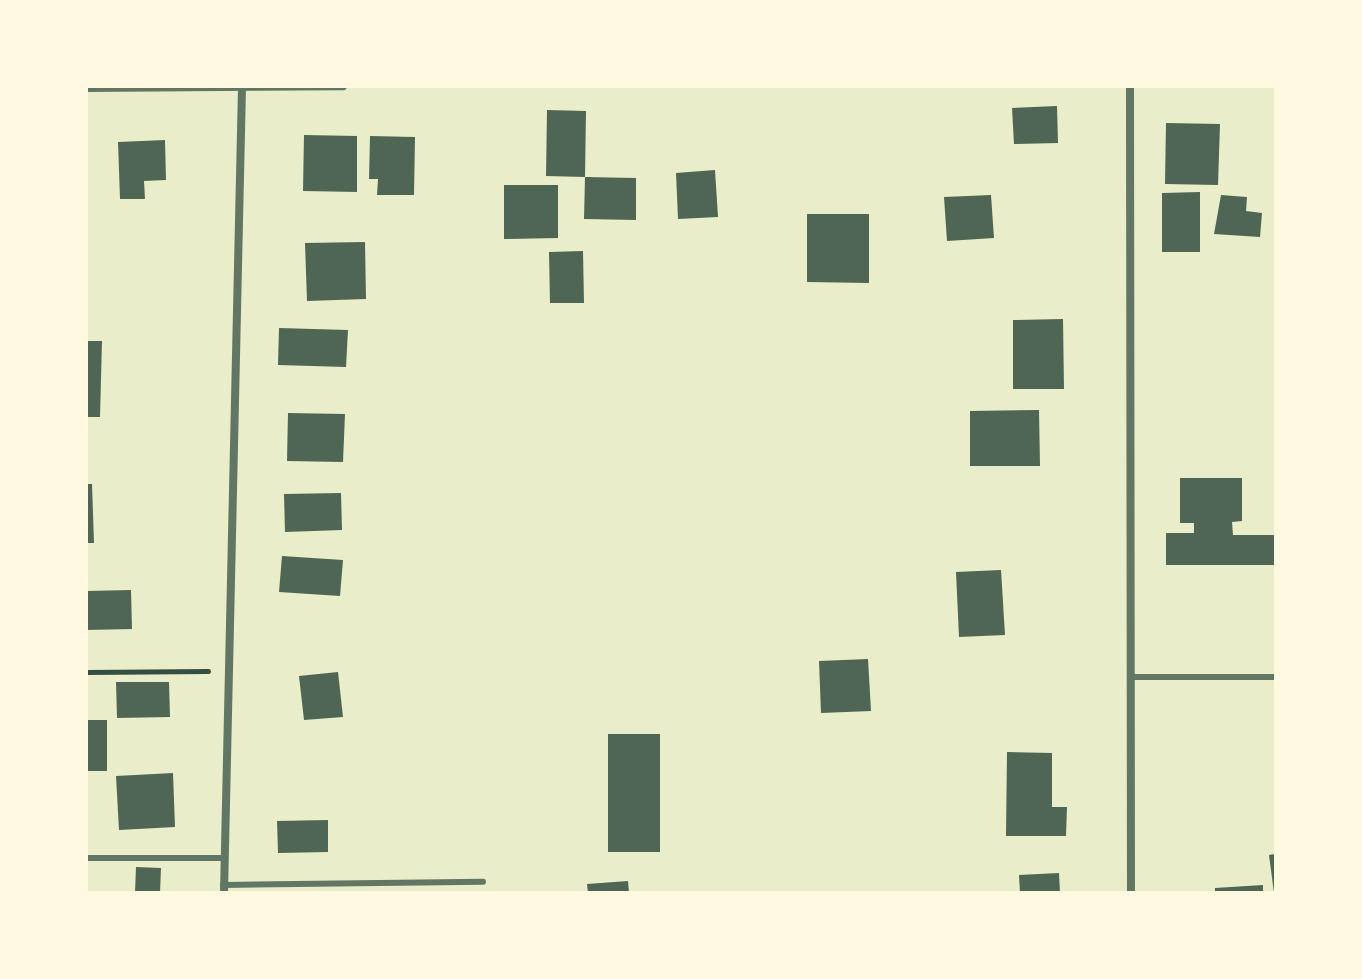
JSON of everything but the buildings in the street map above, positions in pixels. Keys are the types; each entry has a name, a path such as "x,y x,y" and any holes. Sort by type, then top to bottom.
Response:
{"street":[{"path":"86,88 343,86"},
{"path":"1130,86 1131,893"},
{"path":"224,889 242,88"}],"lane":[{"path":"1131,677 1276,677"},
{"path":"86,858 224,858"},
{"path":"224,889 483,882"}],"path":[{"path":"86,672 229,671"}]}
